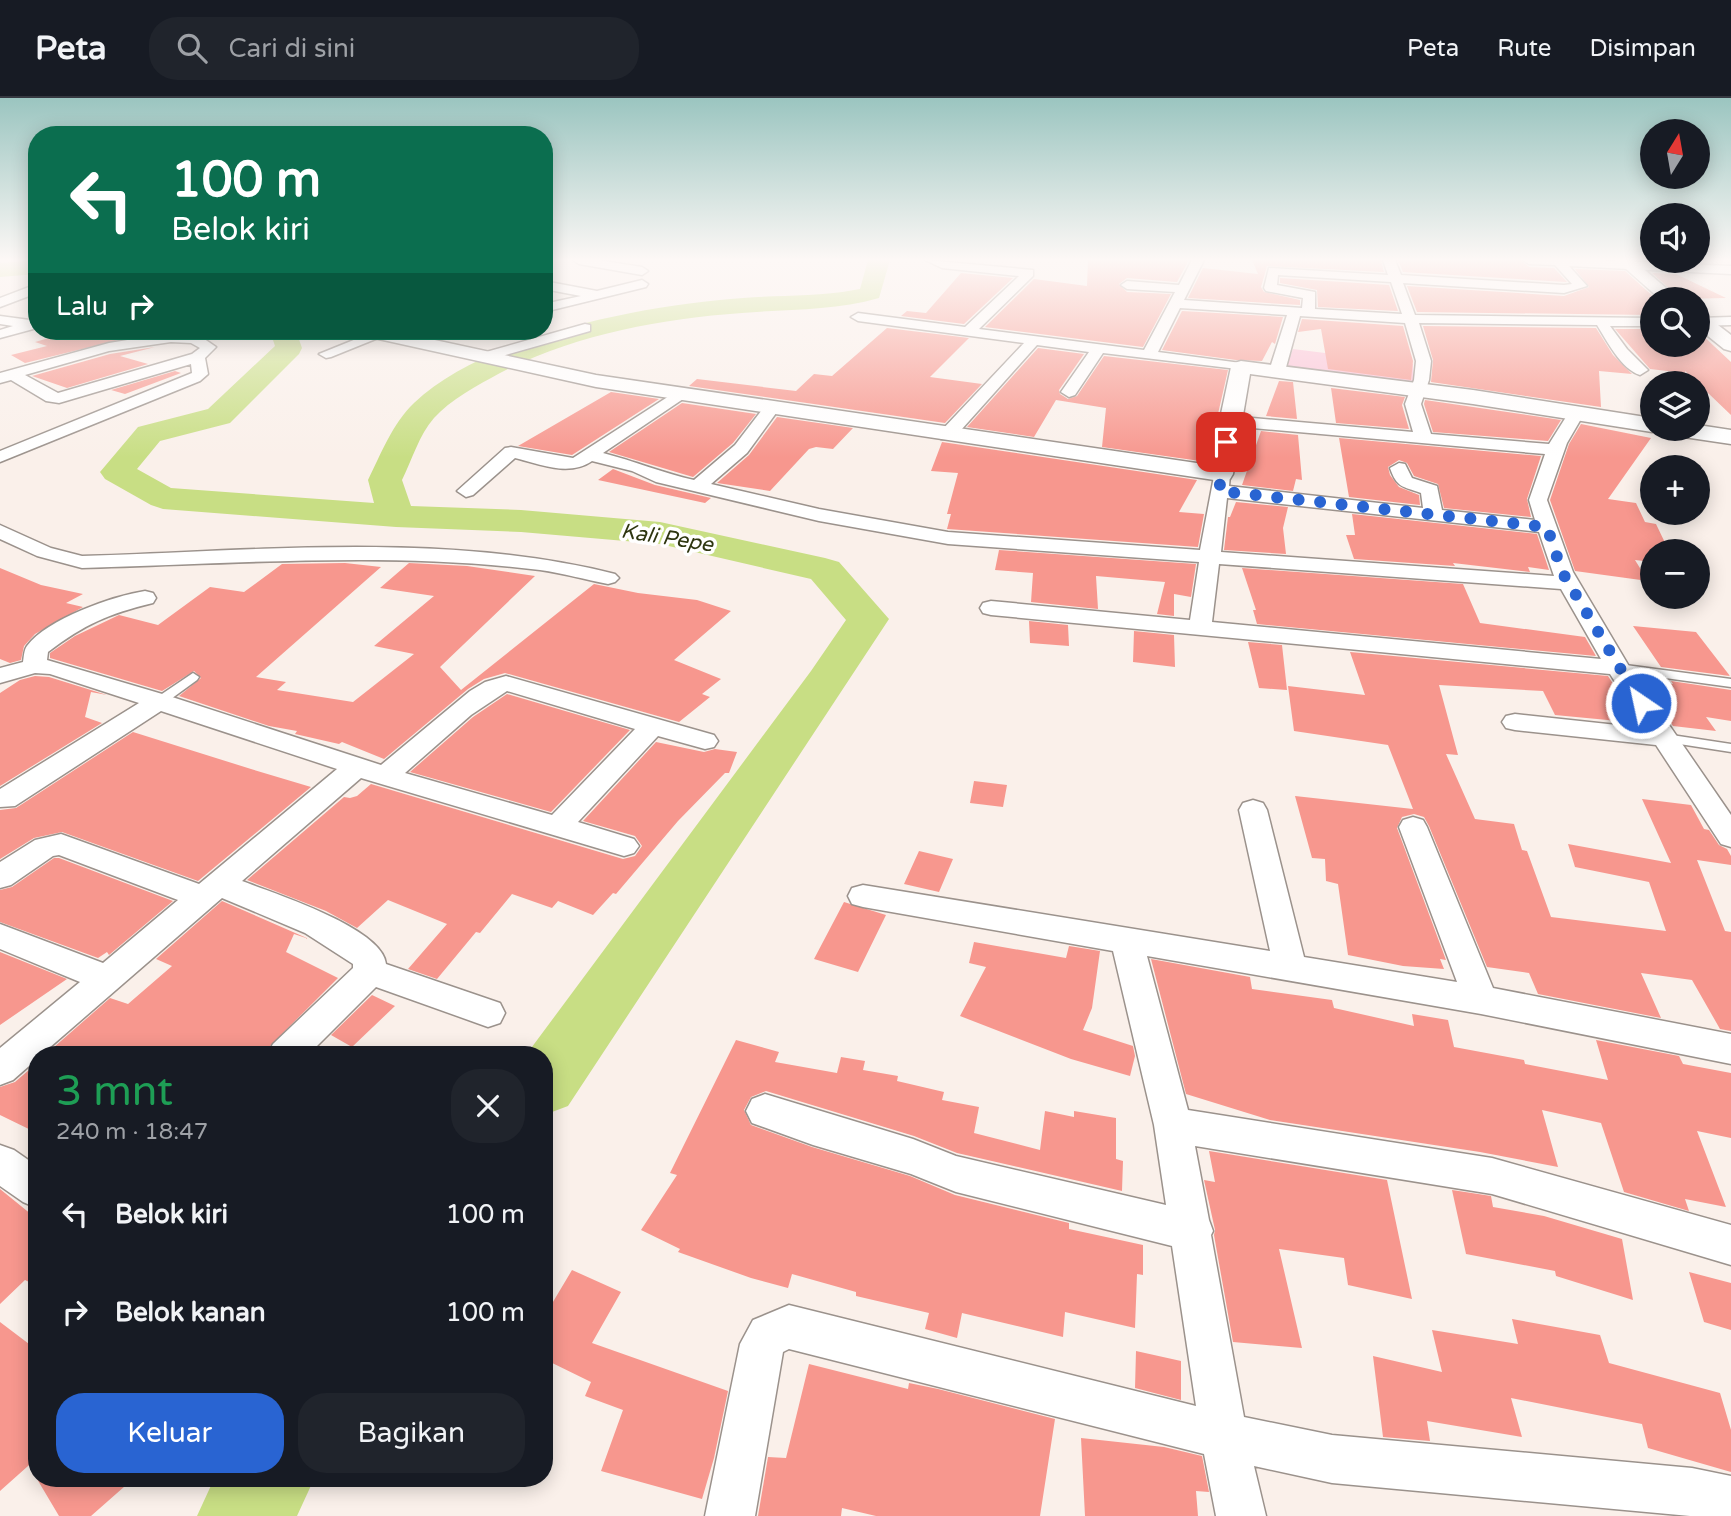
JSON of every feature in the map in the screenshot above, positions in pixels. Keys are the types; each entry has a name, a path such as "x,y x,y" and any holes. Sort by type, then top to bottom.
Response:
{"street":[{"path":"0,334 27,326"},
{"path":"870,337 884,326"},
{"path":"931,326 1421,390 1640,423"},
{"path":"969,331 974,326"},
{"path":"1149,355 1165,326"},
{"path":"1277,371 1295,326"},
{"path":"1413,326 1424,350 1421,390 1413,404 1424,439"},
{"path":"1604,326 1622,352 1640,370"},
{"path":"1061,344 1076,327"},
{"path":"553,337 585,328"},
{"path":"1710,329 1731,345"},
{"path":"20,339 28,332"},
{"path":"6,376 121,340"},
{"path":"6,376 52,398 59,398 197,357 209,347 201,340"},
{"path":"326,354 364,340"},
{"path":"417,340 596,381 947,435 1220,483 1433,514 1547,527"},
{"path":"486,357 544,340"},
{"path":"947,435 1034,340"},
{"path":"1069,392 1099,348"},
{"path":"33,350 65,358"},
{"path":"0,457 195,378 200,374 197,357"},
{"path":"1200,628 1220,483 1241,367"},
{"path":"466,491 511,452 565,464 576,463 680,394"},
{"path":"698,486 741,449 771,409"},
{"path":"1577,412 1556,450 1538,500 1547,527 1568,583 1618,668 1731,837"},
{"path":"1230,421 1556,450"},
{"path":"1710,434 1731,437"},
{"path":"588,455 638,467 663,478 819,515 948,538 1568,583"},
{"path":"1399,468 1404,481 1430,491 1433,514"},
{"path":"0,531 44,552 82,562 371,554 480,558 543,564 608,578"},
{"path":"34,667 37,649 61,631 114,603 145,598"},
{"path":"991,608 1618,668"},
{"path":"0,676 34,667 53,667 371,771 624,846"},
{"path":"0,1069 210,891 371,771 502,683 705,741"},
{"path":"5,799 160,701"},
{"path":"1515,722 1668,743"},
{"path":"557,827 652,727"},
{"path":"1253,810 1290,968"},
{"path":"1413,827 1481,1000"},
{"path":"0,877 45,847 61,844 296,915 352,943 369,958 370,972 294,1046"},
{"path":"863,896 1481,1000 1731,1049"},
{"path":"0,936 108,979"},
{"path":"1127,941 1173,1125 1193,1231 1224,1436 1241,1516"},
{"path":"370,972 488,1013"},
{"path":"765,1111 913,1157 956,1174 1193,1231"},
{"path":"1173,1125 1492,1176 1731,1245"},
{"path":"0,1163 28,1183"},
{"path":"730,1516 762,1344 768,1335 789,1327 1224,1436 1332,1459 1692,1492 1731,1500"}],"lane":[{"path":"1618,668 1731,683"},
{"path":"160,701 193,677"},
{"path":"1668,743 1731,748"}],"shaded area":[{"path":"1293,349 1413,364 1413,385 1285,369"}],"building":[{"path":"986,326 1154,326 1143,347"},
{"path":"1174,326 1280,326 1275,344 1272,342 1262,361 1162,350"},
{"path":"1300,326 1403,326 1413,361 1411,380 1328,369 1321,329 1298,332"},
{"path":"1423,326 1596,328 1613,355 1632,374 1599,371 1601,407 1431,382 1433,360"},
{"path":"887,328 969,338 930,377 982,384 945,423 689,386 697,379 796,391 814,374 832,376"},
{"path":"1615,329 1640,329 1640,357 1710,357 1710,342 1731,362 1731,415 1710,395 1710,371 1650,369"},
{"path":"119,340 25,363 11,355 47,346 35,342"},
{"path":"155,347 120,356 148,364 67,388 32,376 110,354"},
{"path":"1038,348 1084,354 1059,390 1060,394 1068,399 1077,396 1104,356 1228,370 1207,462 1102,447 1106,408 1056,400 1034,437 967,427"},
{"path":"175,371 181,373 125,394 111,390"},
{"path":"1279,381 1293,382 1297,419 1266,416"},
{"path":"1331,388 1405,397 1402,405 1409,429 1336,423"},
{"path":"611,392 659,399 572,455 518,446"},
{"path":"1425,400 1561,420 1548,441 1433,432"},
{"path":"682,403 756,414 733,443 693,477 609,452"},
{"path":"777,417 853,428 833,449 809,449 770,491 717,483 749,455"},
{"path":"1581,424 1640,436 1640,441 1649,441 1608,499 1636,503 1640,511 1640,525 1656,525 1663,539 1640,539 1640,561 1635,560 1640,568 1640,580 1575,571 1550,500 1569,444"},
{"path":"1261,431 1298,435 1302,480 1296,479 1293,491 1242,485"},
{"path":"1339,438 1541,456 1527,499 1531,517 1444,508 1438,484 1414,476 1407,463 1399,460 1388,467 1390,475 1399,487 1419,495 1420,505 1349,497"},
{"path":"942,442 1197,480 1179,512 1204,514 1198,547 947,529 951,514 947,514 958,473 931,471"},
{"path":"613,469 655,485 711,498 705,503 598,480"},
{"path":"1236,502 1288,507 1283,528 1286,554 1224,550 1228,517"},
{"path":"1352,514 1537,534 1549,570 1528,567 1530,572 1453,563 1455,566 1354,559 1346,535 1355,535"},
{"path":"999,550 1196,564 1191,597 1174,594 1174,616 1157,614 1165,582 1096,576 1098,609 1031,602 1033,573 995,570"},
{"path":"345,563 381,567 256,677 286,682 277,690 353,702 414,654 374,646 434,596 380,588 409,563 467,566 535,576 440,667 461,690 594,584 638,593 697,600 731,611 674,660 721,679 702,694 710,697 679,722 505,673 484,679 468,689 384,759 342,742 339,744 295,734 297,731 269,726 179,696 201,678 194,671 162,691 50,658 50,653 75,636 119,615 158,625 210,587 244,592 282,564"},
{"path":"0,568 41,585 83,594 66,603 83,607 35,634 24,646 21,660 10,663 0,659"},
{"path":"1242,568 1463,584 1480,623 1585,637 1596,656 1257,624 1253,610 1256,610"},
{"path":"1029,621 1068,625 1069,646 1030,643"},
{"path":"1633,626 1696,632 1730,676 1661,667"},
{"path":"1134,631 1174,635 1175,667 1133,662"},
{"path":"1248,642 1282,645 1287,690 1259,688"},
{"path":"1350,652 1608,676 1639,723 1555,715 1543,691 1439,685 1458,755 1446,754 1475,819 1514,824 1522,850 1527,851 1551,917 1666,931 1649,882 1575,867 1568,844 1671,863 1642,799 1691,805 1704,829 1709,830 1731,856 1731,865 1697,860 1725,931 1731,932 1731,1031 1720,1029 1692,980 1641,973 1661,1018 1538,994 1529,973 1487,967 1429,826 1424,817 1414,814 1402,817 1397,828 1446,960 1440,959 1444,969 1403,966 1348,955 1338,884 1326,881 1325,859 1312,858 1295,796 1413,809 1388,745 1294,731 1288,686 1365,695"},
{"path":"35,676 49,677 107,695 91,692 85,717 102,723 0,786 0,693 20,680"},
{"path":"1642,681 1673,684 1671,681 1731,690 1731,721 1706,717 1716,731 1673,726"},
{"path":"507,694 630,730 551,812 410,772 473,717"},
{"path":"133,732 311,787 198,881 62,832 34,838 0,859 0,810 16,808"},
{"path":"656,742 704,752 715,749 737,752 729,773 725,773 678,821 616,894 613,893 593,915 558,901 552,908 512,894 437,979 408,969 447,924 388,900 357,928 326,911 247,880 344,797 357,796 371,784 623,859 635,856 642,846 635,836 583,821"},
{"path":"974,781 1007,785 1003,807 970,803"},
{"path":"919,851 953,859 939,892 904,884"},
{"path":"54,858 173,901 109,955 107,952 98,958 0,922 0,890 12,887"},
{"path":"222,901 309,939 294,934 286,952 338,978 270,1046 55,1046 110,998 128,1004 172,966 156,959"},
{"path":"844,902 886,915 858,972 814,959"},
{"path":"974,942 1066,958 1069,946 1100,951 1092,1008 1083,1030 1133,1046 1135,1056 1130,1076 1071,1059 960,1016 986,967 969,963"},
{"path":"0,952 67,979 0,1025"},
{"path":"1151,959 1250,977 1252,989 1332,1000 1334,1008 1414,1026 1412,1014 1448,1020 1454,1047 1524,1060 1525,1064 1608,1080 1596,1040 1679,1056 1683,1064 1731,1073 1731,1138 1697,1131 1726,1207 1685,1199 1689,1211 1624,1192 1601,1123 1542,1110 1558,1167 1480,1152 1270,1120 1186,1094"},
{"path":"372,995 395,1006 353,1046 331,1035"},
{"path":"736,1040 779,1052 775,1062 837,1073 841,1057 865,1061 863,1070 898,1076 897,1081 944,1092 942,1100 979,1107 974,1133 1040,1150 1045,1111 1074,1117 1074,1111 1116,1118 1116,1159 1123,1161 1122,1191 957,1153 914,1136 766,1091 751,1097 744,1110 751,1125 812,1147 910,1176 955,1195 1069,1223 1069,1229 1143,1245 1143,1275 1137,1274 1135,1328 1065,1312 1063,1337 962,1313 957,1338 925,1329 929,1313 856,1296 856,1292 792,1274 788,1288 751,1278 678,1252 680,1249 641,1230 677,1175 670,1173"},
{"path":"28,1071 28,1129 0,1115 0,1087 15,1082"},
{"path":"1209,1151 1387,1180 1412,1299 1348,1285 1344,1258 1279,1249 1302,1348 1233,1342 1204,1180 1215,1182"},
{"path":"0,1189 28,1212 28,1282 25,1280 0,1304"},
{"path":"1452,1190 1491,1196 1493,1207 1544,1216 1622,1239 1633,1300 1556,1276 1555,1271 1466,1254"},
{"path":"572,1270 621,1292 592,1343 728,1391 702,1499 601,1471 623,1410 585,1396 591,1382 553,1363 553,1302"},
{"path":"1689,1272 1731,1283 1731,1330 1704,1322"},
{"path":"1512,1319 1600,1335 1609,1363 1720,1393 1731,1430 1731,1472 1648,1448 1642,1424 1511,1398 1522,1437 1427,1421 1430,1441 1383,1437 1373,1356 1442,1372 1432,1330 1518,1344"},
{"path":"0,1322 28,1343 28,1466 0,1491"},
{"path":"1136,1351 1181,1361 1181,1400 1135,1388"},
{"path":"809,1364 908,1389 909,1383 938,1389 1055,1419 1040,1516 876,1516 842,1508 841,1516 758,1516 768,1457 786,1458"},
{"path":"1081,1438 1164,1447 1202,1456 1209,1492 1196,1491 1198,1516 1085,1516"},
{"path":"42,1487 124,1487 91,1516 59,1516"}],"waterway":[{"path":"396,516 385,480 405,437 425,409 472,376 507,359 545,344 606,326"},
{"name":"Kali Pepe","path":"286,340 289,348 219,416 149,434 117,472 163,498 396,516"},
{"name":"Kali Pepe","path":"396,516 521,521 660,533 825,570 868,619 553,1072"},
{"name":"Kali Pepe","path":"243,1516 263,1487"}],"route":[{"path":"1226,442 1219,491 1547,527 1562,572 1641,703"}]}
